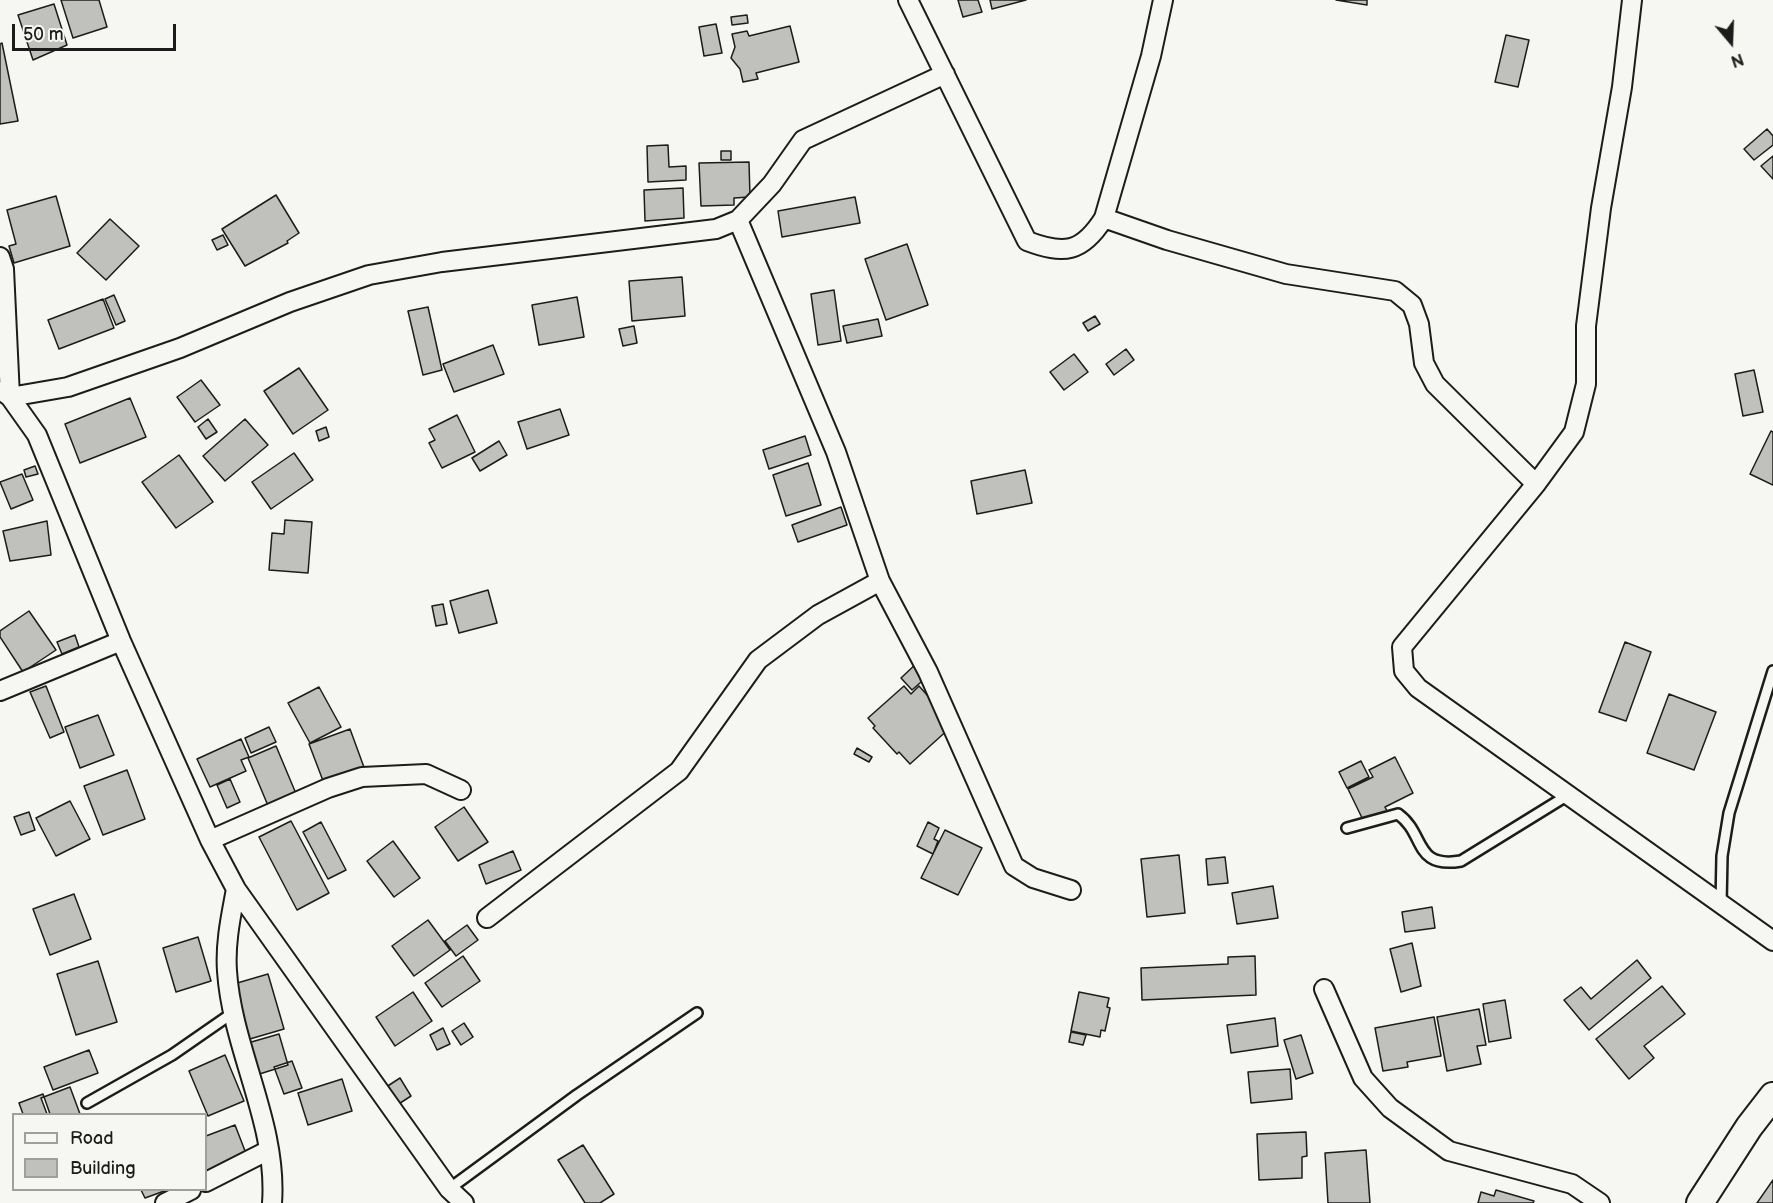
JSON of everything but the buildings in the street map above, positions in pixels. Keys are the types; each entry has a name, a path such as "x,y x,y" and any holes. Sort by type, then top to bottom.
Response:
{"main road":[{"path":"1700,1203 1773,1096"}],"street":[{"path":"908,0 1027,241 1052,251 1073,249 1092,238 1104,218 1151,56 1163,0"},
{"path":"1632,0 1622,87 1601,208 1586,326 1586,384 1574,432 1536,484 1469,562 1402,647 1404,671 1418,688 1773,941"},
{"path":"5,393 68,387 180,348 290,302 369,275 442,262 716,229 738,220 772,184 803,140 945,74"},
{"path":"1104,218 1167,240 1286,274 1395,291 1412,305 1419,324 1424,363 1435,384 1536,484"},
{"path":"738,220 836,452 880,580 928,672 1014,866 1033,878 1071,890"},
{"path":"0,257 4,269 5,393 37,435 121,641 210,840 236,889 449,1189 464,1203"},
{"path":"487,918 679,771 758,660 818,615 880,580"},
{"path":"0,691 121,641"},
{"path":"210,840 328,788 362,777 426,774 461,790"},
{"path":"236,889 228,937 227,971 234,1012 269,1150 273,1181 272,1203"},
{"path":"1324,989 1363,1078 1390,1108 1449,1151 1572,1184 1600,1203"},
{"path":"207,1181 269,1150"},
{"path":"165,1203 189,1191"}],"lane":[{"path":"1721,904 1722,856 1729,813 1773,671"},
{"path":"1347,828 1398,814 1427,857 1446,863 1461,861 1568,795"},
{"path":"87,1103 172,1055 234,1012"},
{"path":"449,1189 577,1095 697,1013"}]}
